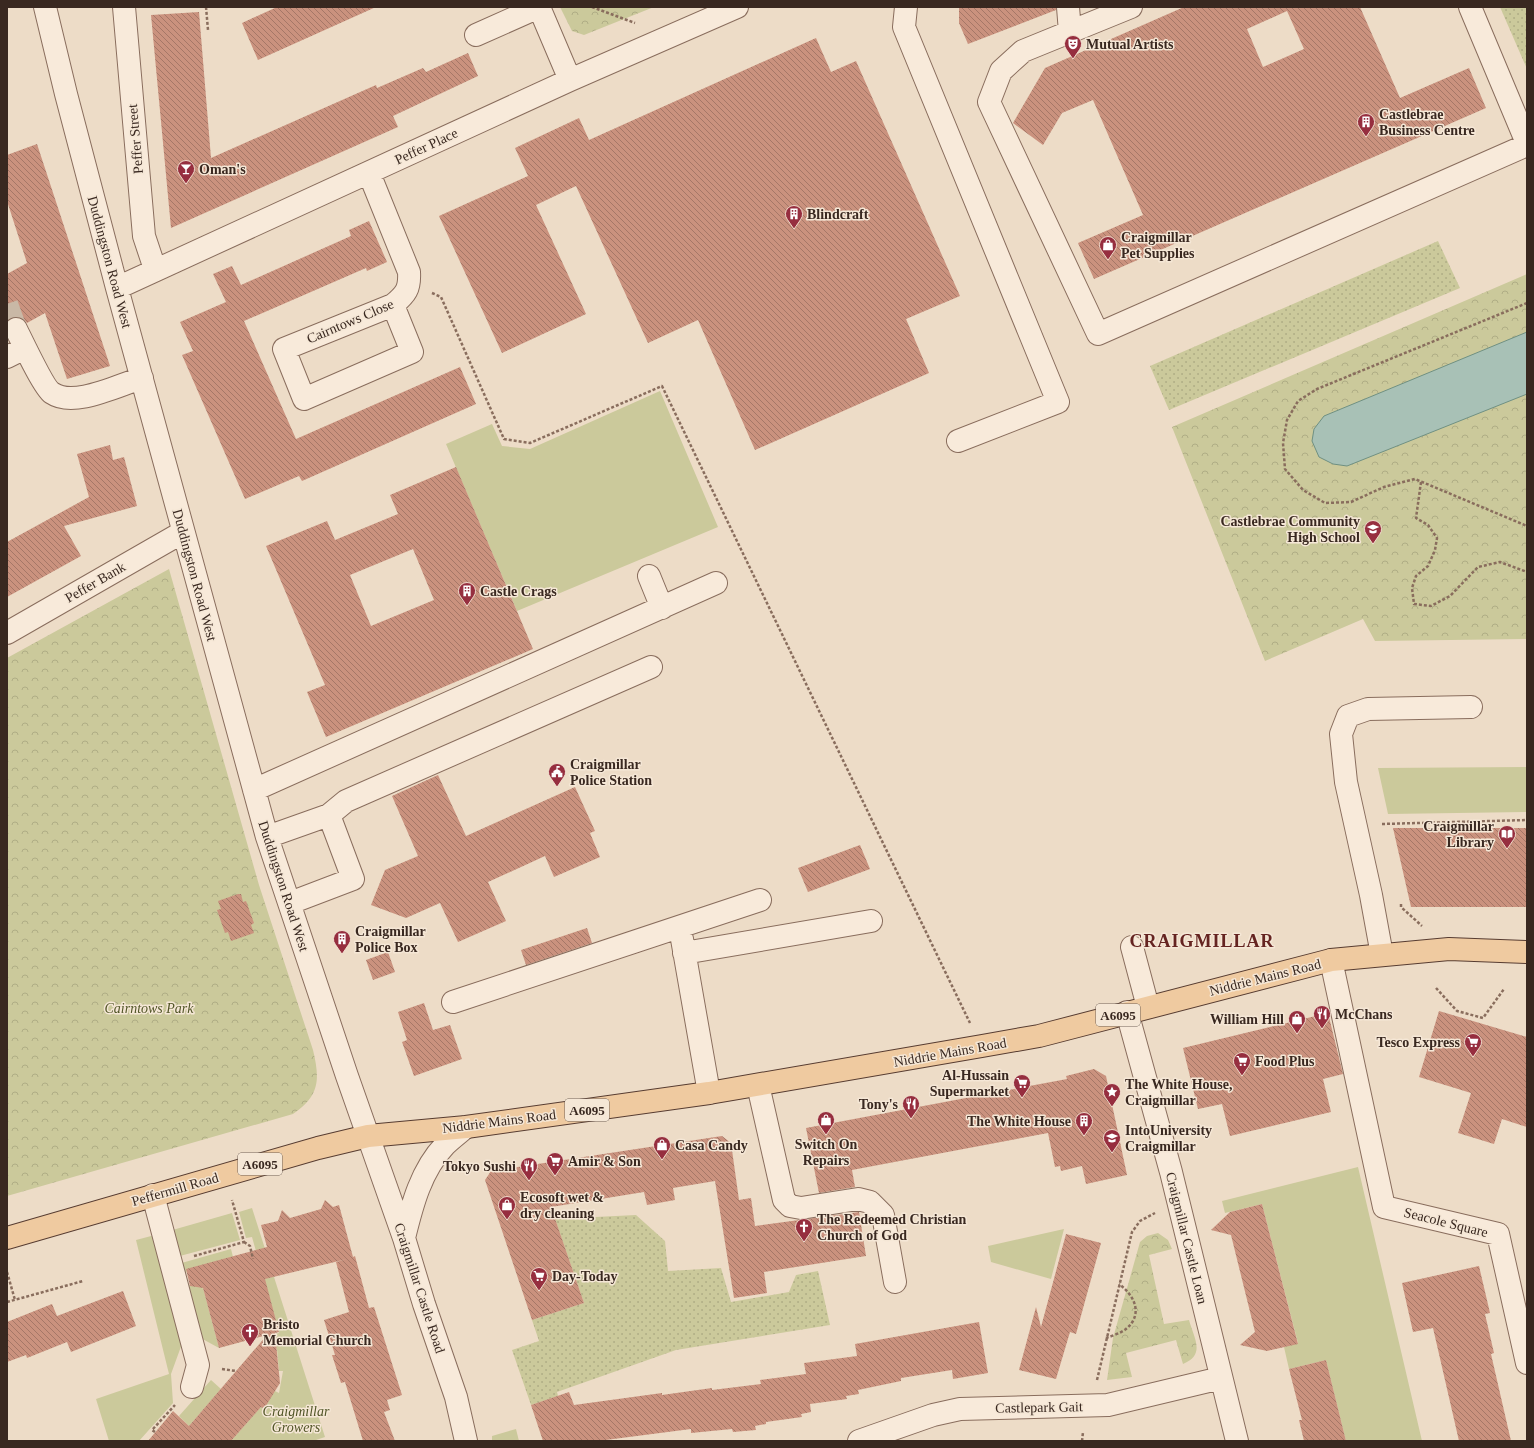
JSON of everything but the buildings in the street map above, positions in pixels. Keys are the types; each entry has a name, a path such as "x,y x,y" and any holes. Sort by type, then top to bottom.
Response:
{"main road":[{"name":"Niddrie Mains Road","path":"368,1136 466,1127 709,1093 1039,1036 1331,960 1449,949 1527,952"},
{"name":"Peffermill Road","path":"7,1238 225,1174 318,1148 368,1136"}],"street":[{"name":"Duddingston Road West","path":"45,7 116,288 142,378 267,837 368,1136"},
{"name":"Peffer Street","path":"124,7 144,236 155,269"},
{"path":"476,36 539,7 570,80"},
{"name":"Peffer Place","path":"116,288 570,80 736,7"},
{"path":"906,7 904,27 1058,402 958,441"},
{"path":"1068,7 1070,32"},
{"path":"1131,7 1023,51 1001,71 989,102 1098,334 1527,144 1470,7"},
{"name":"Cairntows Close","path":"369,173 409,272 410,284 403,297 393,305 284,350 304,399 412,352 393,305"},
{"path":"16,329 16,353 50,392 64,399 77,399 142,378"},
{"name":"Peffer Bank","path":"7,633 183,532"},
{"path":"649,576 662,608"},
{"path":"254,790 716,583"},
{"path":"267,837 329,815 346,801 651,667"},
{"path":"1382,955 1371,895 1346,782 1342,734 1348,716 1368,709 1471,707"},
{"path":"290,903 353,879 329,815"},
{"path":"453,1002 760,900"},
{"path":"684,952 872,921"},
{"path":"679,926 709,1093"},
{"path":"1132,948 1148,1007"},
{"name":"Seacole Square","path":"1331,960 1384,1207 1498,1234 1527,1363"},
{"name":"Craigmillar Castle Loan","path":"1127,1012 1180,1207 1237,1441"},
{"path":"758,1085 784,1200 790,1206 801,1208 858,1199 870,1202 883,1215 895,1282"},
{"path":"404,1238 419,1186 430,1165 445,1146 466,1127"},
{"name":"Craigmillar Castle Road","path":"368,1136 404,1238 424,1304 456,1397 466,1441"},
{"path":"153,1195 198,1365 192,1387"},
{"name":"Castlepark Gait","path":"859,1441 933,1414 960,1409 1090,1407 1108,1405 1221,1378"}],"path":[{"path":"206,7 208,30"},
{"path":"592,7 670,37"},
{"path":"1527,302 1317,389 1298,401 1287,420 1283,443 1285,469 1303,490 1325,502 1350,502 1384,487 1415,479 1527,526"},
{"path":"1421,482 1416,518 1428,525 1437,538 1435,550 1428,566 1416,576 1412,588 1414,604 1431,606 1450,596 1478,567 1500,562 1527,572"},
{"path":"1384,831 1382,823 1527,820"},
{"path":"1400,900 1401,907 1449,949"},
{"path":"1436,988 1457,1011 1483,1018 1504,989"},
{"path":"225,1174 244,1242 250,1246 253,1259"},
{"path":"1090,1407 1132,1232 1140,1221 1158,1212 1180,1207"},
{"path":"171,1262 244,1242"},
{"path":"7,1272 15,1300"},
{"path":"7,1302 83,1281"},
{"path":"1106,1338 1125,1330 1133,1322 1136,1312 1135,1301 1128,1291 1119,1284"},
{"path":"155,1432 152,1430 192,1387"}],"green space":[{"path":"560,7 654,7 584,35 572,31"},
{"path":"1500,7 1527,7 1527,69"},
{"path":"1438,241 1460,288 1169,410 1150,366"},
{"name":"Castlebrae Community High School","path":"1527,274 1527,639 1375,641 1363,619 1265,661 1172,427"},
{"path":"660,391 718,527 517,611 446,444 492,424 502,446 530,449"},
{"name":"Cairntows Park","path":"169,569 259,885 313,1050 317,1070 316,1086 308,1100 293,1114 7,1196 7,658"},
{"path":"1527,767 1527,812 1388,814 1378,768"},
{"path":"1358,1167 1422,1441 1346,1441 1326,1360 1289,1369 1284,1347 1298,1343 1262,1204 1225,1213 1222,1201"},
{"name":"Craigmillar Growers","path":"252,1208 325,1437 313,1441 231,1441 275,1391 279,1393 283,1371 279,1371 277,1349 268,1336 279,1333 252,1237 246,1238 239,1212"},
{"path":"232,1213 240,1240 176,1257 169,1231"},
{"path":"636,1215 665,1241 668,1271 721,1268 731,1302 789,1292 796,1275 818,1271 830,1325 676,1350 557,1392 558,1396 531,1405 512,1350 539,1341 532,1320 584,1303 555,1219"},
{"path":"1064,1229 1051,1279 991,1262 988,1246"},
{"path":"1158,1233 1168,1240 1172,1249 1149,1255 1164,1324 1189,1320 1195,1339 1196,1351 1190,1360 1183,1364 1176,1340 1126,1353 1132,1377 1107,1380 1113,1338 1140,1242 1147,1236"},
{"path":"155,1235 183,1341 171,1374 173,1403 139,1441 109,1441 96,1399 169,1374 136,1240"},
{"path":"231,1249 233,1257 187,1270 185,1276 189,1285 202,1284 219,1348 197,1336 178,1264"},
{"path":"211,1380 221,1389 189,1426 179,1416"},
{"path":"516,1429 519,1441 492,1441 492,1436"}],"shaded area":[{"path":"1527,332 1527,394 1347,466 1333,464 1319,457 1312,441 1314,429 1324,416"}],"tunnel":[{"path":"7,304 16,329"}],"place":[{"name":"Mutual Artists","path":"1073,59"},
{"name":"Castlebrae Business Centre","path":"1366,137"},
{"name":"Oman's","path":"186,184"},
{"name":"Blindcraft","path":"794,229"},
{"name":"Craigmillar Pet Supplies","path":"1108,260"},
{"name":"Castlebrae Community High School","path":"1373,544"},
{"name":"Castle Crags","path":"467,606"},
{"name":"Craigmillar Police Station","path":"557,787"},
{"name":"Craigmillar Library","path":"1507,849"},
{"name":"Craigmillar Police Box","path":"342,954"},
{"name":"McChans","path":"1322,1029"},
{"name":"William Hill","path":"1297,1034"},
{"name":"Tesco Express","path":"1473,1057"},
{"name":"Food Plus","path":"1242,1076"},
{"name":"Al-Hussain Supermarket","path":"1022,1098"},
{"name":"The White House, Craigmillar","path":"1112,1107"},
{"name":"Tony's","path":"911,1119"},
{"name":"Switch On Repairs","path":"826,1135"},
{"name":"The White House","path":"1084,1136"},
{"name":"IntoUniversity Craigmillar","path":"1112,1153"},
{"name":"Casa Candy","path":"662,1160"},
{"name":"Amir & Son","path":"555,1176"},
{"name":"Tokyo Sushi","path":"529,1181"},
{"name":"Ecosoft wet & dry cleaning","path":"507,1220"},
{"name":"The Redeemed Christian Church of God","path":"804,1242"},
{"name":"Day-Today","path":"539,1291"},
{"name":"Bristo Memorial Church","path":"250,1347"}],"district":[{"name":"CRAIGMILLAR","path":"1202,941"}]}
